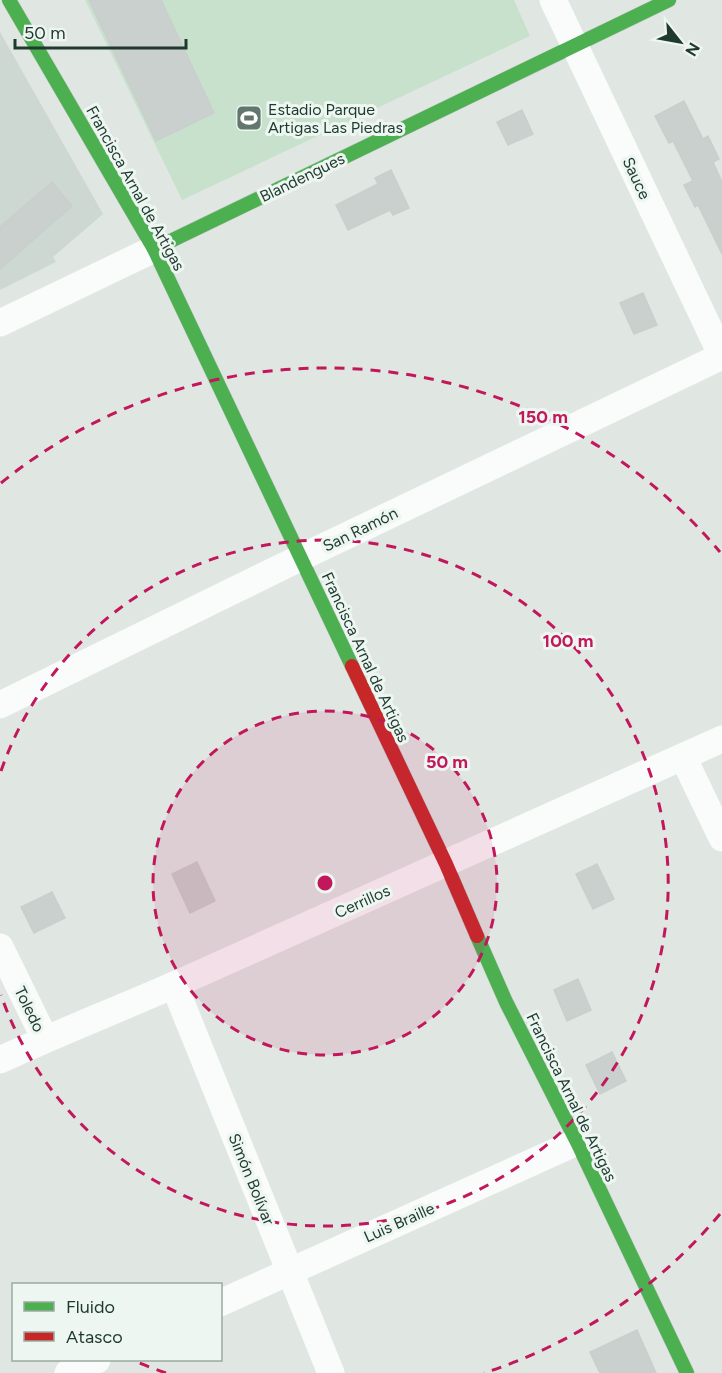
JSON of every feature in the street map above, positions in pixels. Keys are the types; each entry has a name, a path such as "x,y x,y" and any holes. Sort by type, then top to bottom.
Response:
{"street":[{"name":"Francisca Arnal de Artigas","path":"9,0 154,249 446,864 506,1002 577,1142 687,1373"},
{"name":"Sauce","path":"553,0 722,356"},
{"name":"Blandengues","path":"0,323 669,0"},
{"name":"San Ramón","path":"0,705 722,356"},
{"name":"Cerrillos","path":"0,1060 174,985 722,739"},
{"path":"683,757 722,838"},
{"name":"Toledo","path":"0,947 45,1039"},
{"name":"Simón Bolívar","path":"174,985 331,1373"},
{"name":"Luis Braille","path":"222,1302 577,1142"},
{"path":"68,1373 93,1361"}],"shaded area":[{"path":"0,32 103,214 53,257 56,262 0,290"}],"green space":[{"name":"Estadio Parque Artigas Las Piedras","path":"85,0 514,0 530,36 182,200"}],"building":[{"path":"89,0 161,0 214,113 156,141"},
{"path":"684,101 703,139 708,136 719,159 713,162 722,182 722,254 698,205 695,207 684,185 693,181 673,141 669,143 655,116"},
{"path":"522,110 533,134 508,145 497,122"},
{"path":"391,170 409,208 393,215 390,210 348,230 336,205 378,184 375,178"},
{"path":"52,182 72,206 0,269 0,227"},
{"path":"643,293 657,325 634,334 620,303"},
{"path":"197,862 215,901 190,913 172,874"},
{"path":"597,864 614,899 593,909 576,874"},
{"path":"52,892 65,918 34,933 21,907"},
{"path":"578,979 591,1010 567,1021 554,990"},
{"path":"612,1052 626,1081 600,1094 586,1065"},
{"path":"637,1330 656,1373 600,1373 590,1352"}],"traffic: fast":[{"path":"9,0 154,249 352,666"},
{"path":"154,249 669,0"},
{"path":"477,936 506,1002 577,1142 687,1373"}],"traffic: jam":[{"path":"352,666 446,864 477,936"}],"place":[{"name":"Estadio Parque Artigas Las Piedras","path":"249,118"}]}
